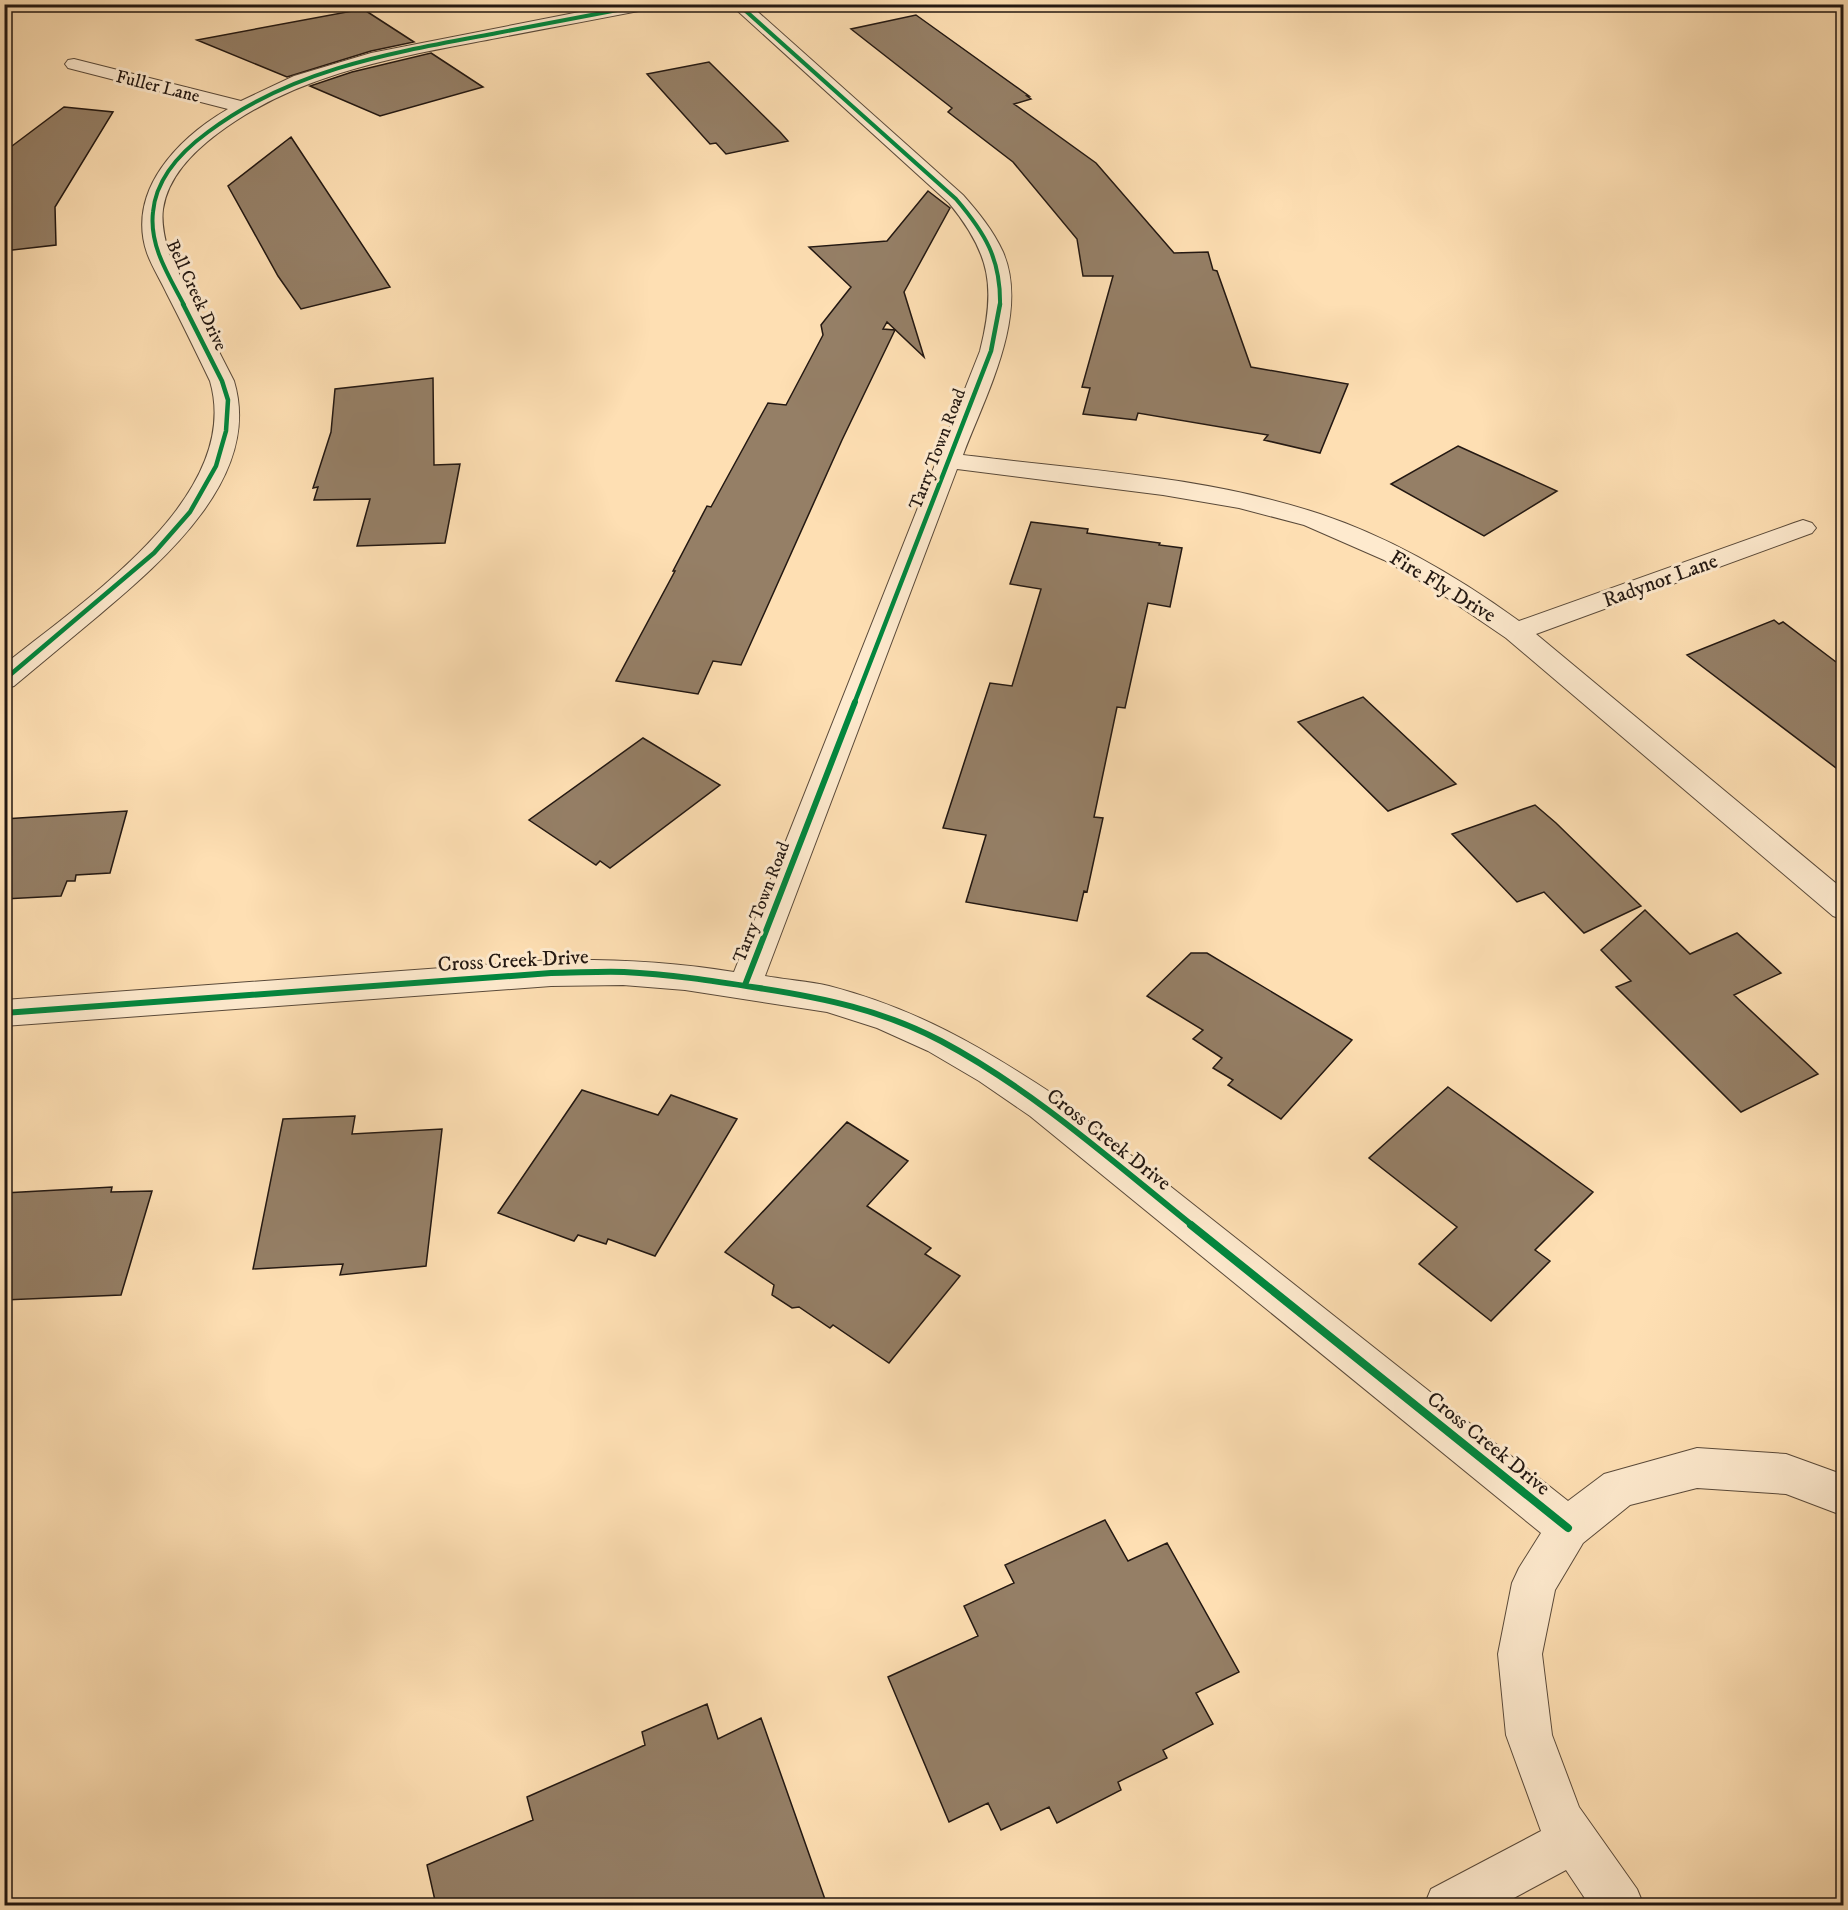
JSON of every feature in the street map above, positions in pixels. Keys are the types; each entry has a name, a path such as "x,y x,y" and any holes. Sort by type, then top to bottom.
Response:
{"street":[{"name":"Bell Creek Drive","path":"4,680 135,571 174,533 196,504 210,479 220,453 228,404 222,381 158,254 152,232 153,208 160,186 171,168 196,141 241,107 312,75 378,56 649,4"},
{"name":"Tarry Town Road","path":"738,4 936,178 976,220 988,242 998,268 1001,285 1000,319 991,351 745,985"},
{"name":"Fuller Lane","path":"74,64 241,107"},
{"name":"Fire Fly Drive","path":"949,461 1189,490 1247,502 1313,520 1368,542 1419,567 1467,595 1516,632 1844,908"},
{"name":"Radynor Lane","path":"1516,632 1803,528"},
{"name":"Cross Creek Drive","path":"4,1013 551,973 623,972 745,985 827,999 888,1018 940,1041 991,1071 1043,1106 1568,1528"},
{"path":"1620,1905 1561,1822 1529,1735 1520,1654 1534,1583 1568,1528 1619,1488 1697,1468 1786,1474 1844,1496"},
{"path":"1448,1905 1574,1840"}],"building":[{"path":"363,9 414,42 371,51 287,77 197,40"},
{"path":"916,15 1029,96 1027,96 1031,99 1014,104 1096,163 1174,253 1208,252 1251,367 1348,384 1320,453 1264,440 1268,435 1138,413 1136,420 1083,414 1090,388 1082,387 1113,276 1083,276 1077,239 1013,162 948,112 952,108 851,29"},
{"path":"431,53 483,87 380,116 310,86 352,72"},
{"path":"709,62 788,141 726,154 716,143 710,144 647,74"},
{"path":"64,107 113,112 55,207 56,245 4,251 4,152"},
{"path":"291,137 390,287 301,309 278,276 228,186"},
{"path":"928,191 950,208 904,292 924,357 887,322 883,329 895,330 842,440 741,665 713,661 698,694 616,681 707,506 711,507 768,403 786,405 823,335 821,325 851,287 809,247 887,241"},
{"path":"433,378 434,465 460,464 445,543 357,546 370,499 314,500 318,487 313,488 331,432 335,389"},
{"path":"1458,446 1557,491 1484,536 1391,484"},
{"path":"1031,522 1088,529 1087,533 1182,548 1170,607 1148,603 1125,708 1117,707 1094,817 1103,818 1087,892 1084,891 1077,921 966,902 986,835 943,828 990,683 1012,686 1041,589 1010,584"},
{"path":"1774,620 1779,624 1783,622 1844,668 1844,774 1687,655"},
{"path":"1363,697 1456,784 1388,811 1298,722"},
{"path":"643,738 720,785 610,868 600,861 596,865 529,820"},
{"path":"1535,805 1641,906 1584,933 1544,892 1517,902 1452,834"},
{"path":"127,811 110,873 76,875 75,881 67,881 61,896 4,899 4,819"},
{"path":"1645,910 1690,954 1737,933 1781,973 1734,995 1818,1074 1741,1112 1616,987 1631,981 1601,950"},
{"path":"1191,953 1207,953 1352,1040 1281,1119 1228,1085 1233,1080 1213,1068 1222,1058 1193,1039 1203,1030 1147,996"},
{"path":"1448,1087 1593,1192 1535,1250 1550,1261 1491,1321 1419,1264 1457,1227 1369,1158"},
{"path":"582,1090 658,1115 671,1095 737,1119 655,1256 608,1239 606,1244 578,1235 574,1241 498,1213"},
{"path":"355,1116 352,1134 442,1129 426,1266 340,1275 343,1264 253,1269 283,1119"},
{"path":"847,1122 908,1161 867,1206 931,1248 925,1254 960,1276 889,1363 833,1325 830,1328 799,1307 792,1308 772,1295 774,1285 725,1252"},
{"path":"112,1187 111,1192 152,1191 121,1295 4,1300 4,1193"},
{"path":"1105,1520 1128,1561 1167,1543 1239,1672 1196,1693 1213,1724 1163,1750 1167,1758 1118,1782 1121,1790 1057,1823 1049,1807 1001,1830 988,1803 949,1822 888,1677 978,1636 964,1606 1014,1583 1005,1565"},
{"path":"707,1704 718,1739 761,1718 827,1905 436,1905 427,1865 533,1820 527,1797 645,1745 642,1732"}],"cycle path":[{"path":"4,680 154,553 190,512 216,466 227,422 226,395 222,381 158,254 153,232 155,199 163,180 181,155 229,116 264,96 338,67 417,48 649,4"},
{"path":"738,4 956,199 984,235 998,269 1000,287 1000,307 991,351 745,985"},
{"path":"4,1013 551,973 623,972 685,977 827,999 888,1018 940,1041 991,1071 1043,1106 1568,1528"}]}
